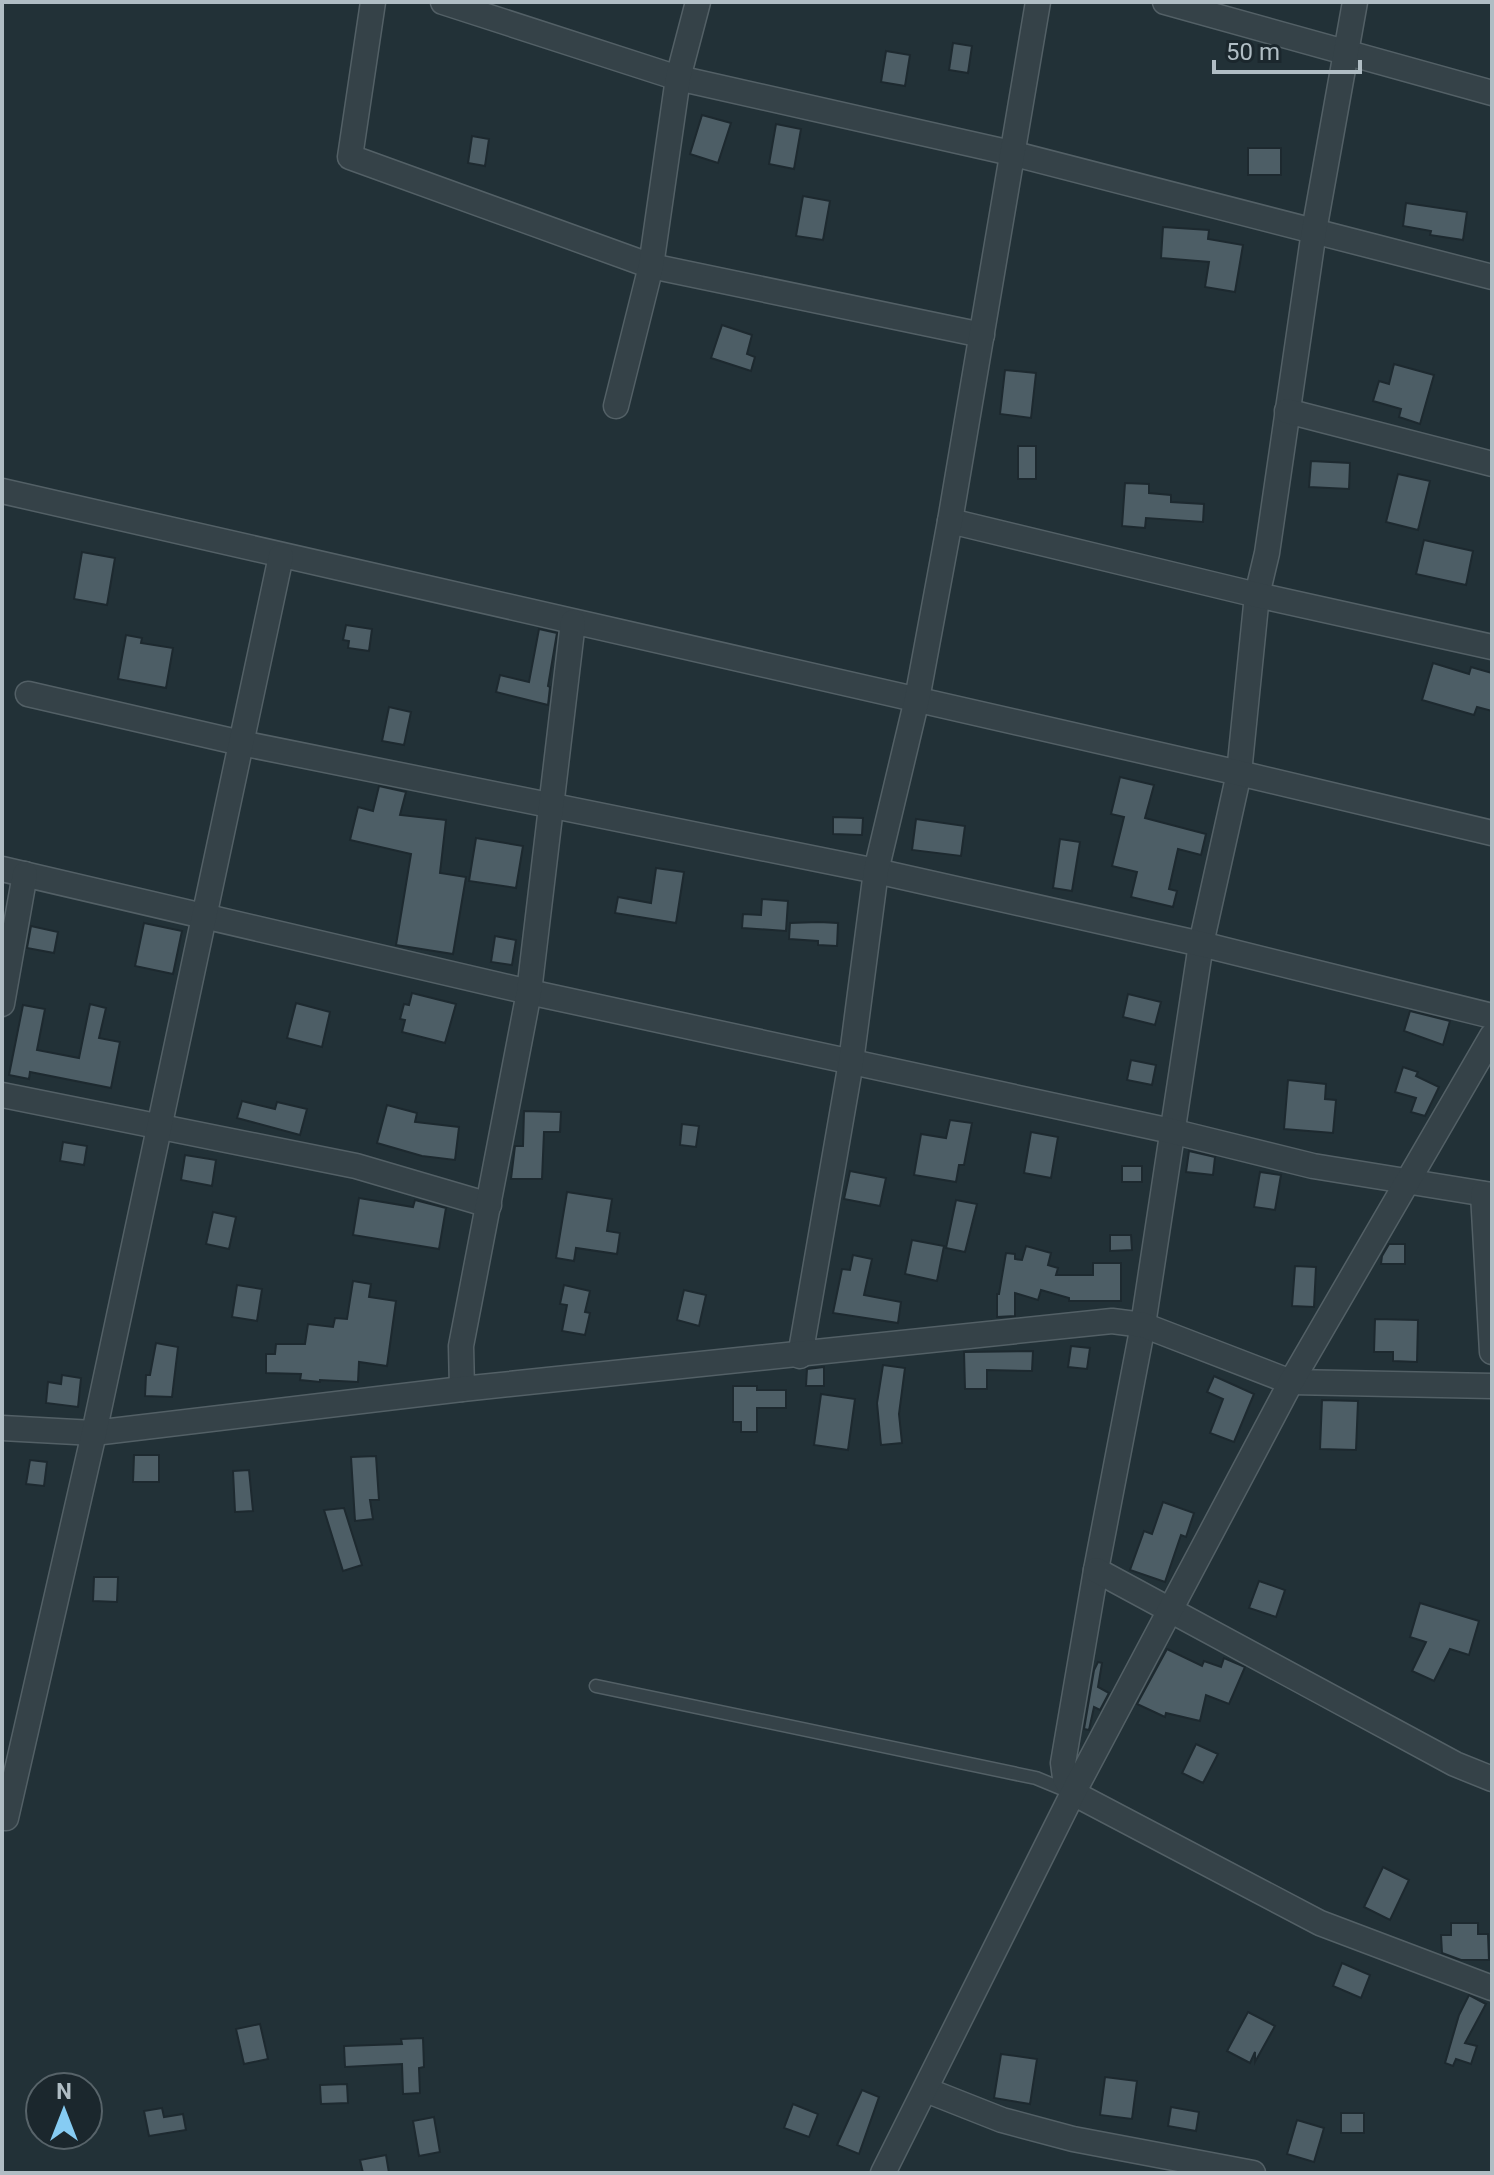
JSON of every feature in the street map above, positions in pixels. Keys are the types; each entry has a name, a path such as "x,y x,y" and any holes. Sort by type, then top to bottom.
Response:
{"street":[{"path":"373,2 350,157 651,266 982,335"},
{"path":"443,2 678,78 1011,153 1492,277"},
{"path":"616,406 651,266 678,78 698,2"},
{"path":"800,1356 851,1062 876,871 917,699 1038,2"},
{"path":"1165,2 1492,93"},
{"path":"1355,2 1314,231 1267,553 1257,595 1239,773 1201,944 1143,1325 1063,1763 1065,1778 1073,1793 1320,1923 1492,1988"},
{"path":"1287,411 1492,464"},
{"path":"2,491 1492,833"},
{"path":"950,521 1257,595 1492,647"},
{"path":"6,1818 94,1433 281,556"},
{"path":"462,1389 461,1346 529,992 573,622"},
{"path":"28,694 241,743 876,871 1201,944 1492,1016"},
{"path":"2,1004 14,872 529,992 1171,1131 1313,1166 1488,1194 1492,1352"},
{"path":"883,2173 1073,1793 1291,1382 1492,1036"},
{"path":"2,1095 356,1166 489,1205"},
{"path":"2,1428 94,1433 462,1389 1112,1321 1143,1325 1291,1382 1492,1386"},
{"path":"1096,1570 1455,1764 1492,1779"},
{"path":"926,2090 1002,2120 1073,2139 1253,2173"}],"lane":[{"path":"596,1686 1036,1778 1073,1793"}],"building":[{"path":"953,43 972,46 968,73 949,70"},
{"path":"886,51 910,55 905,86 881,82"},
{"path":"702,115 731,123 718,163 690,154"},
{"path":"776,124 801,129 794,169 769,164"},
{"path":"472,136 489,139 485,166 468,163"},
{"path":"1248,148 1281,148 1281,175 1248,175"},
{"path":"803,196 830,201 823,240 796,236"},
{"path":"1406,203 1467,212 1463,240 1430,235 1431,231 1403,226"},
{"path":"1163,227 1209,230 1208,239 1243,245 1235,292 1205,287 1209,262 1161,258"},
{"path":"722,325 752,335 747,354 755,357 751,371 711,358"},
{"path":"1394,364 1434,375 1420,424 1399,417 1401,409 1373,401 1379,381 1389,384"},
{"path":"1005,370 1036,373 1031,418 1000,414"},
{"path":"1018,446 1036,446 1036,479 1018,479"},
{"path":"1311,461 1350,463 1349,489 1309,487"},
{"path":"1398,474 1430,481 1418,530 1386,522"},
{"path":"1125,483 1149,484 1149,493 1171,495 1171,502 1204,504 1203,522 1146,518 1145,528 1122,526"},
{"path":"1424,540 1473,551 1466,585 1416,574"},
{"path":"82,552 115,558 107,605 74,599"},
{"path":"346,625 372,629 369,651 348,648 349,641 343,640"},
{"path":"539,629 557,633 548,705 496,692 500,675 529,682"},
{"path":"126,635 142,638 141,643 173,648 166,688 118,679"},
{"path":"1433,663 1469,674 1471,667 1492,673 1492,711 1477,707 1474,715 1422,700"},
{"path":"389,707 411,712 404,745 382,741"},
{"path":"1120,777 1154,785 1145,818 1206,834 1201,855 1178,849 1169,889 1177,891 1173,907 1131,897 1137,872 1112,866 1124,817 1111,814"},
{"path":"379,786 406,792 400,815 446,820 440,873 466,877 453,954 396,945 411,854 350,840 358,807 373,811"},
{"path":"833,817 863,818 862,835 833,834"},
{"path":"916,819 965,826 961,856 912,850"},
{"path":"476,838 523,846 516,888 469,881"},
{"path":"1060,839 1080,842 1072,891 1053,888"},
{"path":"656,868 684,872 676,923 615,913 618,897 651,903"},
{"path":"762,899 788,901 786,931 742,928 743,914 761,915"},
{"path":"144,923 182,931 173,974 135,966"},
{"path":"790,923 838,923 837,946 789,939"},
{"path":"31,926 58,932 54,953 27,948"},
{"path":"495,936 516,940 512,965 491,962"},
{"path":"412,993 456,1004 445,1043 402,1032 405,1020 400,1019 404,1004 409,1005"},
{"path":"1128,994 1161,1002 1155,1025 1123,1017"},
{"path":"296,1003 330,1012 322,1047 287,1038"},
{"path":"90,1004 106,1008 99,1038 120,1042 111,1088 30,1072 29,1079 9,1075 23,1005 45,1009 37,1050 79,1058"},
{"path":"1410,1011 1450,1021 1443,1045 1404,1031"},
{"path":"1131,1060 1156,1065 1152,1085 1127,1080"},
{"path":"1403,1067 1418,1072 1416,1076 1439,1087 1425,1116 1411,1112 1416,1098 1395,1092"},
{"path":"1288,1080 1326,1084 1325,1099 1336,1100 1333,1133 1284,1129"},
{"path":"242,1101 275,1109 277,1102 307,1109 300,1135 237,1118"},
{"path":"387,1105 417,1113 415,1122 459,1127 455,1160 422,1156 377,1143"},
{"path":"524,1111 561,1112 560,1132 544,1132 542,1179 511,1179 515,1146 523,1146"},
{"path":"950,1120 972,1123 964,1165 959,1165 956,1182 914,1175 921,1134 946,1138"},
{"path":"682,1124 699,1126 696,1147 680,1145"},
{"path":"1031,1132 1058,1137 1051,1178 1024,1173"},
{"path":"63,1142 87,1146 84,1165 60,1161"},
{"path":"1189,1151 1215,1157 1213,1175 1186,1172"},
{"path":"185,1155 216,1160 212,1186 181,1180"},
{"path":"1122,1166 1142,1166 1142,1182 1122,1182"},
{"path":"850,1171 886,1178 880,1206 844,1199"},
{"path":"1260,1172 1281,1175 1275,1210 1254,1207"},
{"path":"567,1192 612,1199 607,1231 620,1233 617,1254 576,1248 574,1261 556,1258"},
{"path":"359,1198 413,1207 415,1200 446,1208 439,1249 353,1235"},
{"path":"956,1200 977,1204 965,1252 946,1248"},
{"path":"213,1212 236,1217 229,1249 206,1244"},
{"path":"1110,1235 1131,1235 1132,1250 1110,1251"},
{"path":"912,1240 944,1246 937,1281 905,1274"},
{"path":"1389,1244 1405,1244 1405,1264 1381,1264"},
{"path":"1026,1246 1051,1253 1048,1265 1058,1268 1056,1275 1093,1275 1093,1263 1121,1263 1121,1301 1069,1301 1069,1298 1041,1290 1038,1300 1015,1293 1015,1316 997,1317 997,1294 1006,1253 1015,1254 1015,1259 1022,1260"},
{"path":"853,1255 872,1259 864,1295 901,1302 898,1323 833,1313 842,1269 850,1270"},
{"path":"1295,1266 1316,1267 1314,1307 1292,1306"},
{"path":"353,1281 371,1284 369,1297 396,1301 387,1366 359,1362 358,1382 320,1382 300,1380 301,1374 266,1373 266,1354 275,1354 276,1344 305,1344 308,1324 333,1327 335,1318 347,1319"},
{"path":"237,1285 262,1289 257,1321 232,1317"},
{"path":"564,1285 590,1291 585,1312 590,1313 585,1335 562,1331 567,1305 560,1304"},
{"path":"684,1290 706,1295 699,1326 677,1320"},
{"path":"1375,1319 1418,1320 1417,1362 1393,1361 1393,1352 1374,1352"},
{"path":"156,1343 178,1347 172,1397 145,1396 146,1375 150,1375"},
{"path":"1071,1346 1090,1348 1087,1369 1068,1367"},
{"path":"1033,1351 1032,1371 987,1370 987,1389 965,1389 964,1352"},
{"path":"883,1365 905,1368 899,1414 902,1443 881,1445 877,1403"},
{"path":"824,1367 824,1386 806,1386 807,1369"},
{"path":"62,1375 81,1378 78,1407 46,1403 48,1382 61,1384"},
{"path":"1214,1376 1254,1394 1234,1442 1210,1433 1223,1399 1207,1392"},
{"path":"733,1386 786,1390 786,1408 757,1408 757,1432 741,1432 741,1422 733,1422"},
{"path":"821,1394 855,1399 848,1450 814,1445"},
{"path":"1322,1400 1358,1401 1356,1450 1320,1449"},
{"path":"134,1455 159,1455 159,1482 133,1482"},
{"path":"376,1456 379,1500 370,1500 373,1519 355,1521 351,1457"},
{"path":"30,1460 47,1462 44,1486 26,1484"},
{"path":"249,1470 253,1511 235,1512 233,1471"},
{"path":"1163,1502 1194,1513 1186,1537 1181,1535 1165,1582 1130,1570 1144,1531 1152,1534"},
{"path":"344,1508 362,1565 343,1571 324,1510"},
{"path":"94,1577 118,1577 117,1602 93,1601"},
{"path":"1259,1581 1285,1590 1276,1617 1249,1608"},
{"path":"1420,1603 1479,1621 1469,1655 1450,1649 1434,1681 1412,1671 1426,1642 1410,1637"},
{"path":"1167,1649 1202,1666 1204,1661 1221,1667 1224,1658 1245,1667 1229,1704 1206,1695 1200,1721 1166,1713 1165,1717 1137,1704"},
{"path":"1098,1662 1102,1663 1098,1687 1109,1693 1100,1710 1094,1707 1089,1730 1084,1729"},
{"path":"1196,1744 1218,1754 1203,1783 1182,1773"},
{"path":"1383,1867 1409,1880 1390,1920 1364,1907"},
{"path":"1451,1923 1478,1923 1478,1934 1488,1934 1489,1960 1461,1960 1442,1953 1441,1935 1451,1935"},
{"path":"1342,1963 1370,1975 1361,1998 1333,1986"},
{"path":"1469,1995 1486,2004 1465,2043 1477,2046 1471,2064 1456,2059 1453,2066 1445,2063 1459,2015"},
{"path":"1248,2012 1275,2026 1255,2062 1255,2052 1250,2063 1227,2051"},
{"path":"260,2024 268,2059 244,2064 236,2029"},
{"path":"423,2038 424,2067 419,2068 420,2093 403,2094 402,2064 345,2067 344,2046 402,2044 401,2039"},
{"path":"1001,2054 1037,2059 1030,2104 994,2098"},
{"path":"1105,2077 1137,2081 1132,2119 1100,2115"},
{"path":"347,2084 348,2103 321,2104 320,2085"},
{"path":"862,2090 879,2097 859,2154 837,2145"},
{"path":"793,2104 818,2114 809,2137 784,2128"},
{"path":"1171,2107 1199,2112 1196,2131 1168,2126"},
{"path":"162,2108 164,2117 183,2114 186,2130 149,2136 144,2111"},
{"path":"1341,2113 1364,2113 1364,2133 1341,2133"},
{"path":"434,2117 440,2152 419,2156 413,2121"},
{"path":"1297,2120 1324,2128 1314,2162 1287,2154"},
{"path":"386,2155 389,2173 363,2173 360,2160"}]}
